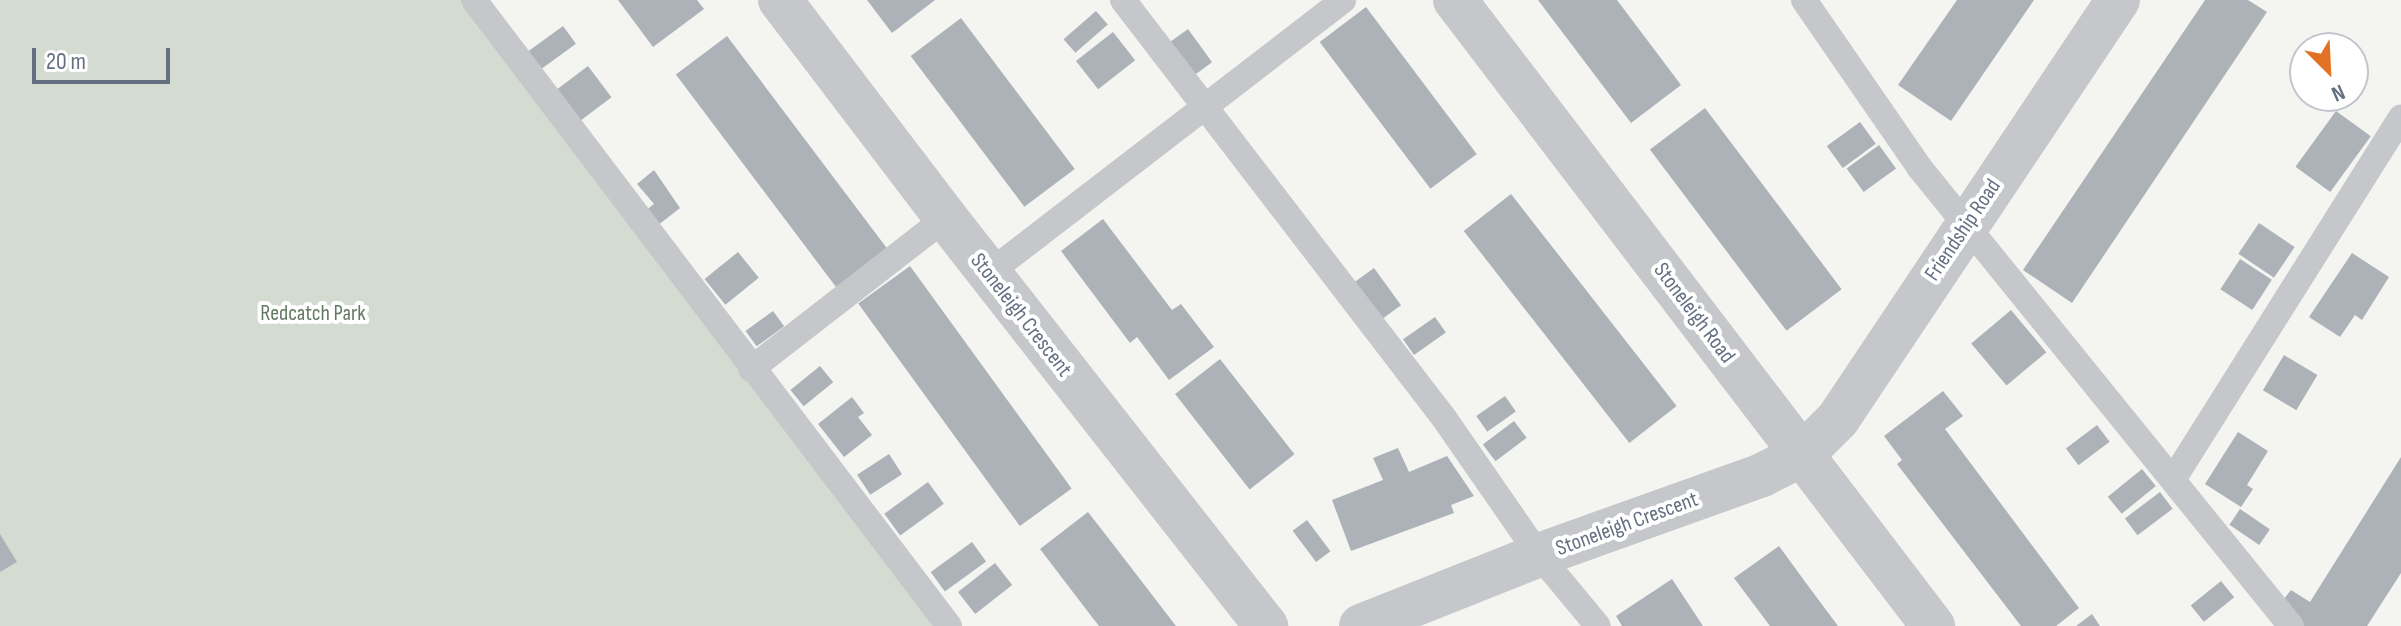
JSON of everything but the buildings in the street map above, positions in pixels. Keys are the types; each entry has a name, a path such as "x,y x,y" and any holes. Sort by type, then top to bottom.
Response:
{"street":[{"name":"Stoneleigh Crescent","path":"780,0 946,218 1266,626"},
{"name":"Stoneleigh Road","path":"1455,0 1933,626"},
{"name":"Friendship Road","path":"1802,455 1838,419 2118,0"},
{"name":"Stoneleigh Crescent","path":"1361,626 1539,555 1762,475 1802,455"}],"lane":[{"path":"474,0 949,626"},
{"path":"1123,0 1444,418 1539,555 1598,626"},
{"path":"989,273 1343,0"},
{"path":"1804,0 1919,167 2035,314 2174,478 2291,626"},
{"path":"2174,478 2401,117"},
{"path":"751,369 946,218"}],"green space":[{"name":"Redcatch Park","path":"0,0 468,0 939,626 0,626"}]}
